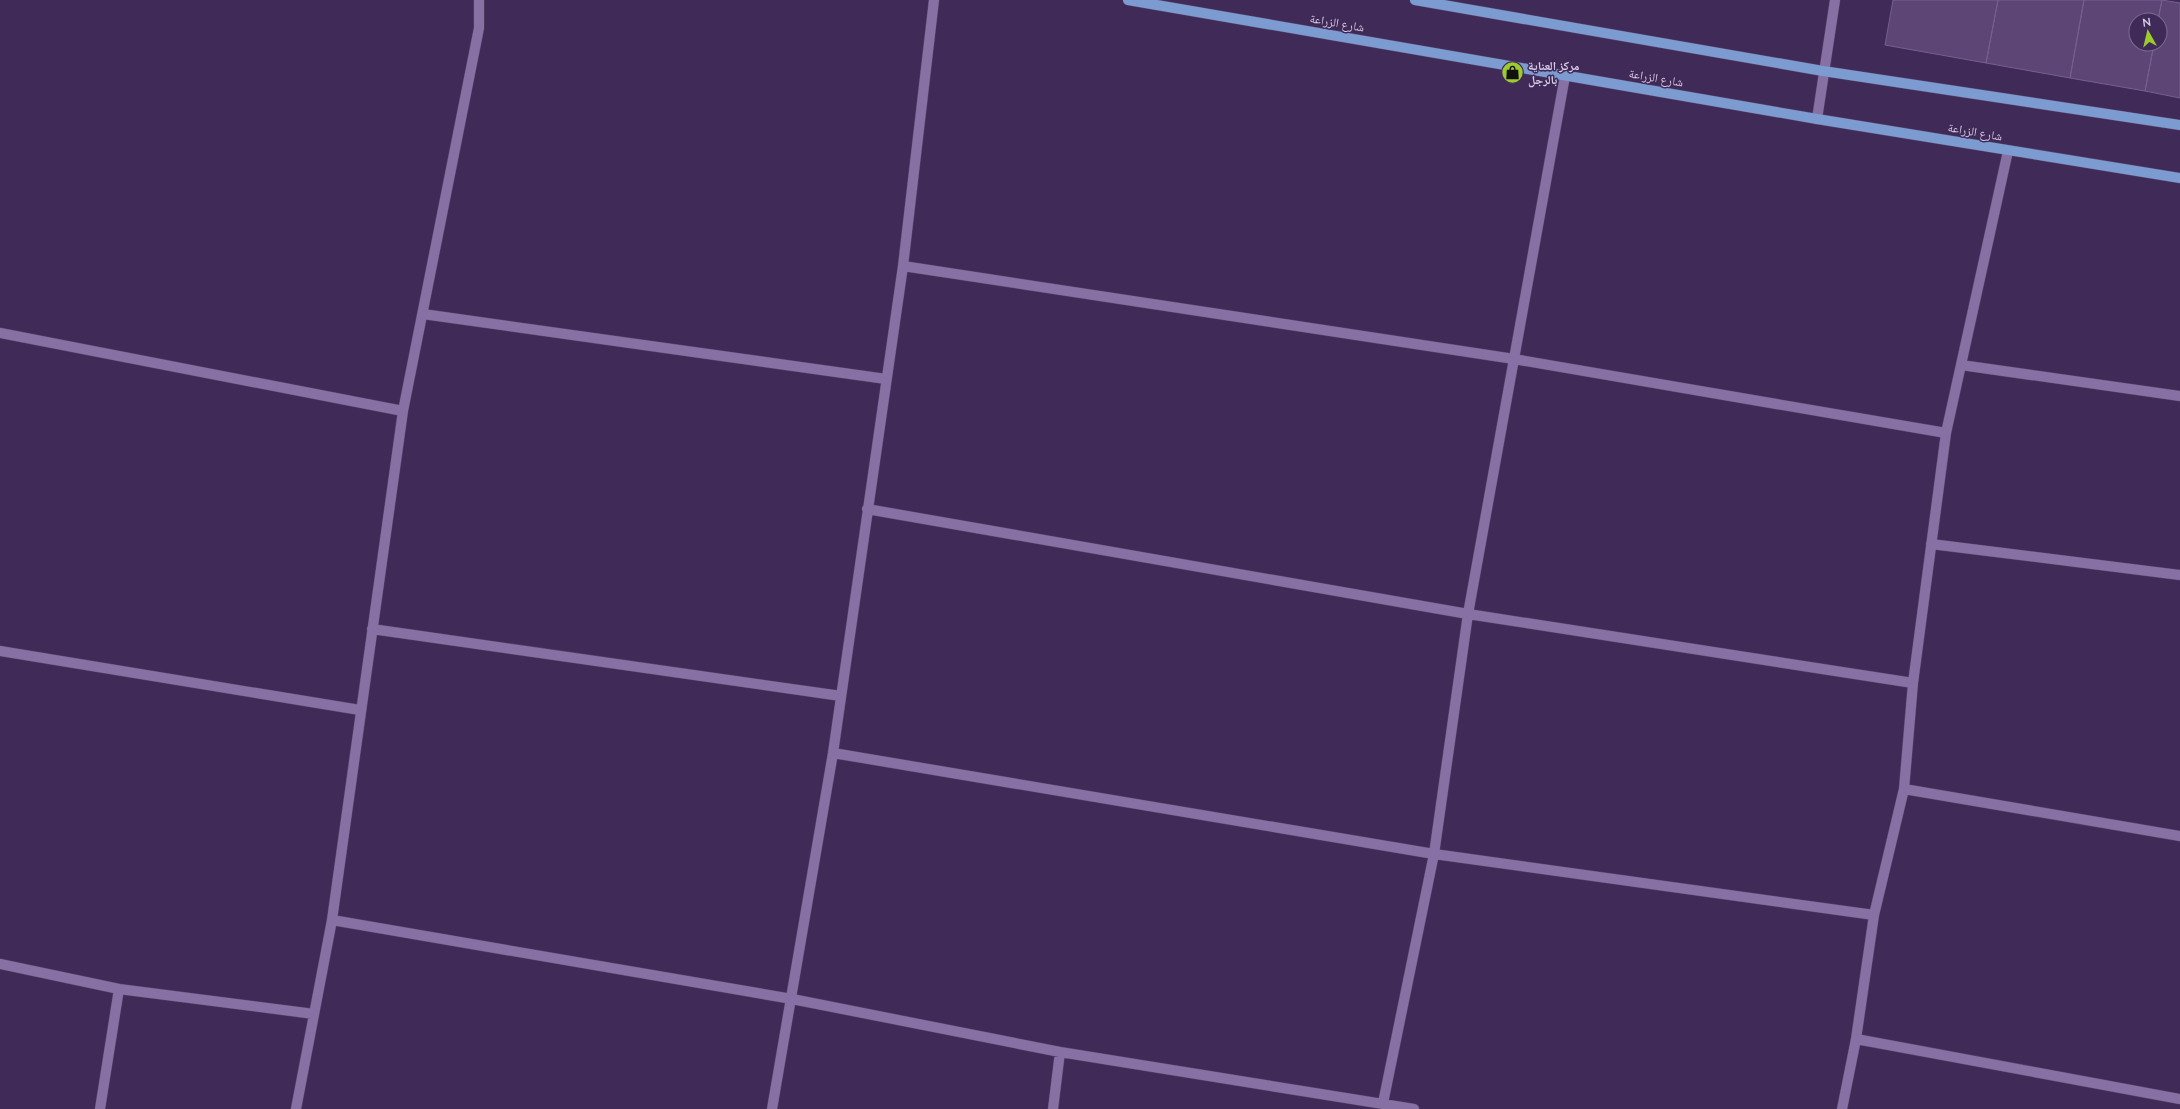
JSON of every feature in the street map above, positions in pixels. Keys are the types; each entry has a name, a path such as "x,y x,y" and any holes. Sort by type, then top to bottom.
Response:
{"main road":[{"name":"شارع الزراعة","path":"1128,0 1817,119 2180,178"},
{"path":"1415,0 1823,71 2180,125"}],"street":[{"path":"296,1109 332,920 360,710 403,411 480,28 479,0"},
{"path":"772,1109 792,1000 833,753 903,266 934,0"},
{"path":"1817,119 1823,71 1835,0"},
{"path":"1383,1103 1434,854 1468,614 1565,76"},
{"path":"1842,1109 1856,1039 1874,915 1904,789 1913,683 1946,433 2008,151"},
{"path":"903,266 1514,359 1946,433"},
{"path":"423,314 886,379"},
{"path":"0,332 403,411"},
{"path":"1961,365 2180,396"},
{"path":"867,509 1468,614 1913,683"},
{"path":"1931,544 2180,575"},
{"path":"372,629 841,696"},
{"path":"0,651 360,710"},
{"path":"833,753 1434,854 1874,915"},
{"path":"1904,789 2180,836"},
{"path":"332,920 792,1000 1060,1052 1414,1109"},
{"path":"0,964 120,989 314,1014"},
{"path":"100,1109 120,989"},
{"path":"1856,1039 2180,1099"},
{"path":"1053,1109 1060,1052"}],"building":[{"path":"1893,0 1998,0 1986,63 1885,45"},
{"path":"1998,0 2084,0 2070,78 1986,63"},
{"path":"2084,0 2162,0 2160,12 2128,12 2128,52 2152,52 2145,91 2070,78"},
{"path":"2162,0 2180,3 2180,98 2145,91 2152,52 2168,52 2168,12 2160,12"}],"place":[{"name":"مركز العناية بالرجل","path":"1512,73"}]}
